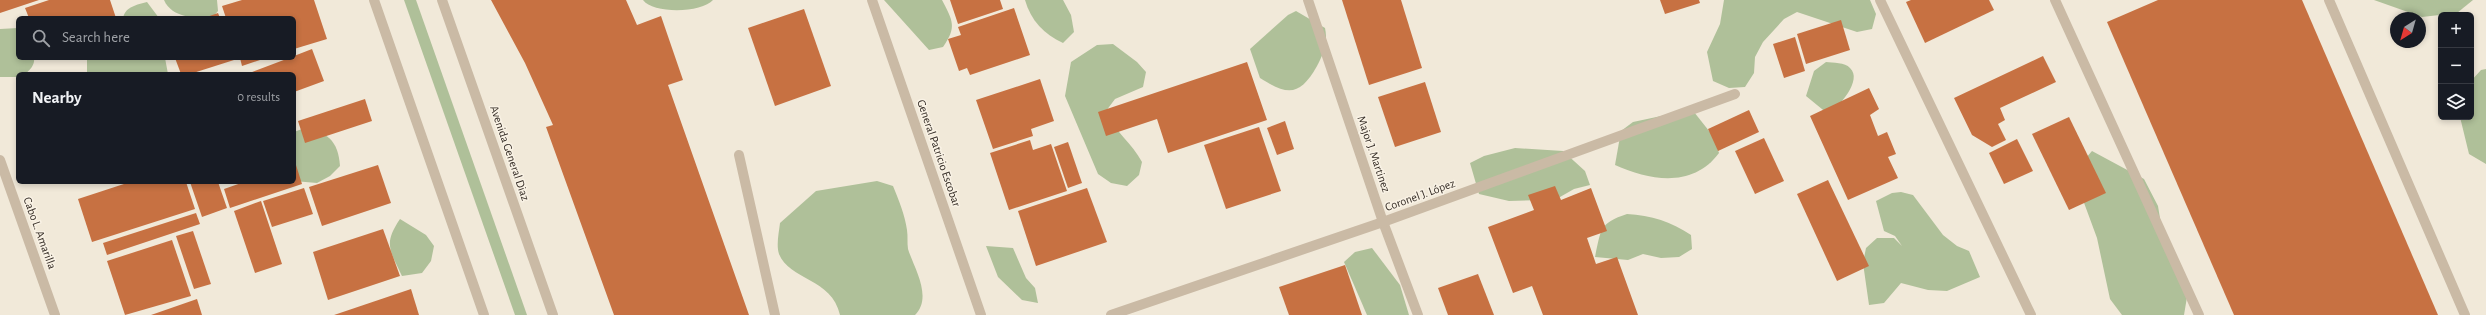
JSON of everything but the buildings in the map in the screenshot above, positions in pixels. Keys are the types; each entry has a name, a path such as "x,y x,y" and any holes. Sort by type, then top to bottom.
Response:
{"street":[{"path":"374,0 484,315"},
{"name":"Avenida General Diaz","path":"442,0 553,315"},
{"name":"General Patricio Escobar","path":"872,0 981,315"},
{"name":"Major J. Martinez","path":"1308,0 1383,222 1418,315"},
{"path":"1880,0 2031,315"},
{"path":"2055,0 2199,315"},
{"path":"2329,0 2465,315"},
{"name":"Coronel J. López","path":"1111,315 1383,222 1735,94"},
{"path":"740,155 775,315"},
{"name":"Cabo L. Amarilla","path":"0,160 55,315"}],"green space":[{"path":"164,0 217,0 218,11 214,16 184,16 178,14 168,6"},
{"path":"404,0 416,0 527,315 515,315"},
{"path":"643,0 713,0 699,7 667,10 648,5"},
{"path":"884,0 942,0 949,13 952,24 952,29 943,47 929,50"},
{"path":"1025,0 1063,0 1071,15 1074,32 1063,43 1056,39 1039,26 1031,14"},
{"path":"1724,0 1870,0 1876,14 1872,29 1857,32 1797,12 1784,19 1763,42 1755,57 1754,73 1745,87 1729,88 1713,81 1707,52 1720,24"},
{"path":"2374,0 2473,0 2458,12 2438,12 2438,15 2426,17 2426,12 2408,12"},
{"path":"147,2 158,16 124,16 129,8"},
{"path":"1296,11 1325,28 1326,43 1317,66 1311,76 1299,88 1286,90 1278,88 1260,78 1250,49 1288,15"},
{"path":"16,28 16,60 34,60 33,65 27,72 16,72 16,77 0,77 0,29"},
{"path":"1113,44 1137,62 1146,72 1143,87 1115,99 1106,111 1109,118 1142,162 1139,175 1127,186 1111,183 1098,174 1065,96 1071,62 1097,45"},
{"path":"87,60 165,60 168,72 87,72"},
{"path":"1826,62 1848,66 1853,73 1854,79 1852,86 1843,100 1833,111 1828,114 1806,96 1814,71"},
{"path":"2486,69 2486,164 2469,154 2461,120 2474,120 2474,78 2481,70"},
{"path":"1680,112 1694,112 1713,136 1719,153 1709,164 1697,172 1671,178 1643,175 1615,165 1621,131 1633,122"},
{"path":"302,129 318,132 330,138 334,143 339,157 340,166 330,176 317,183 296,181 296,131"},
{"path":"1515,148 1563,151 1585,171 1590,185 1574,189 1560,197 1544,200 1509,201 1479,194 1470,163 1484,156"},
{"path":"2092,151 2144,179 2158,206 2163,237 2188,291 2184,315 2122,315 2110,299 2097,238 2073,173"},
{"path":"877,181 893,186 903,213 907,230 908,249 918,273 922,291 920,308 915,315 840,315 835,303 820,286 784,263 779,254 778,243 780,223 816,191"},
{"path":"1901,192 1913,195 1943,235 1957,246 1969,251 1980,277 1947,291 1928,290 1901,283 1884,303 1869,305 1863,263 1866,248 1877,238 1894,238 1902,246 1895,236 1884,231 1876,201 1892,193"},
{"path":"1627,214 1653,218 1676,226 1691,235 1692,249 1679,257 1661,258 1643,254 1628,260 1595,257 1600,234 1606,224"},
{"path":"400,219 426,235 434,246 431,261 422,273 402,276 394,260 390,247 390,241 391,235"},
{"path":"986,246 1013,248 1026,278 1035,288 1038,303 1022,300 998,277"},
{"path":"1372,248 1400,285 1409,315 1367,315 1344,262 1355,252"}]}
